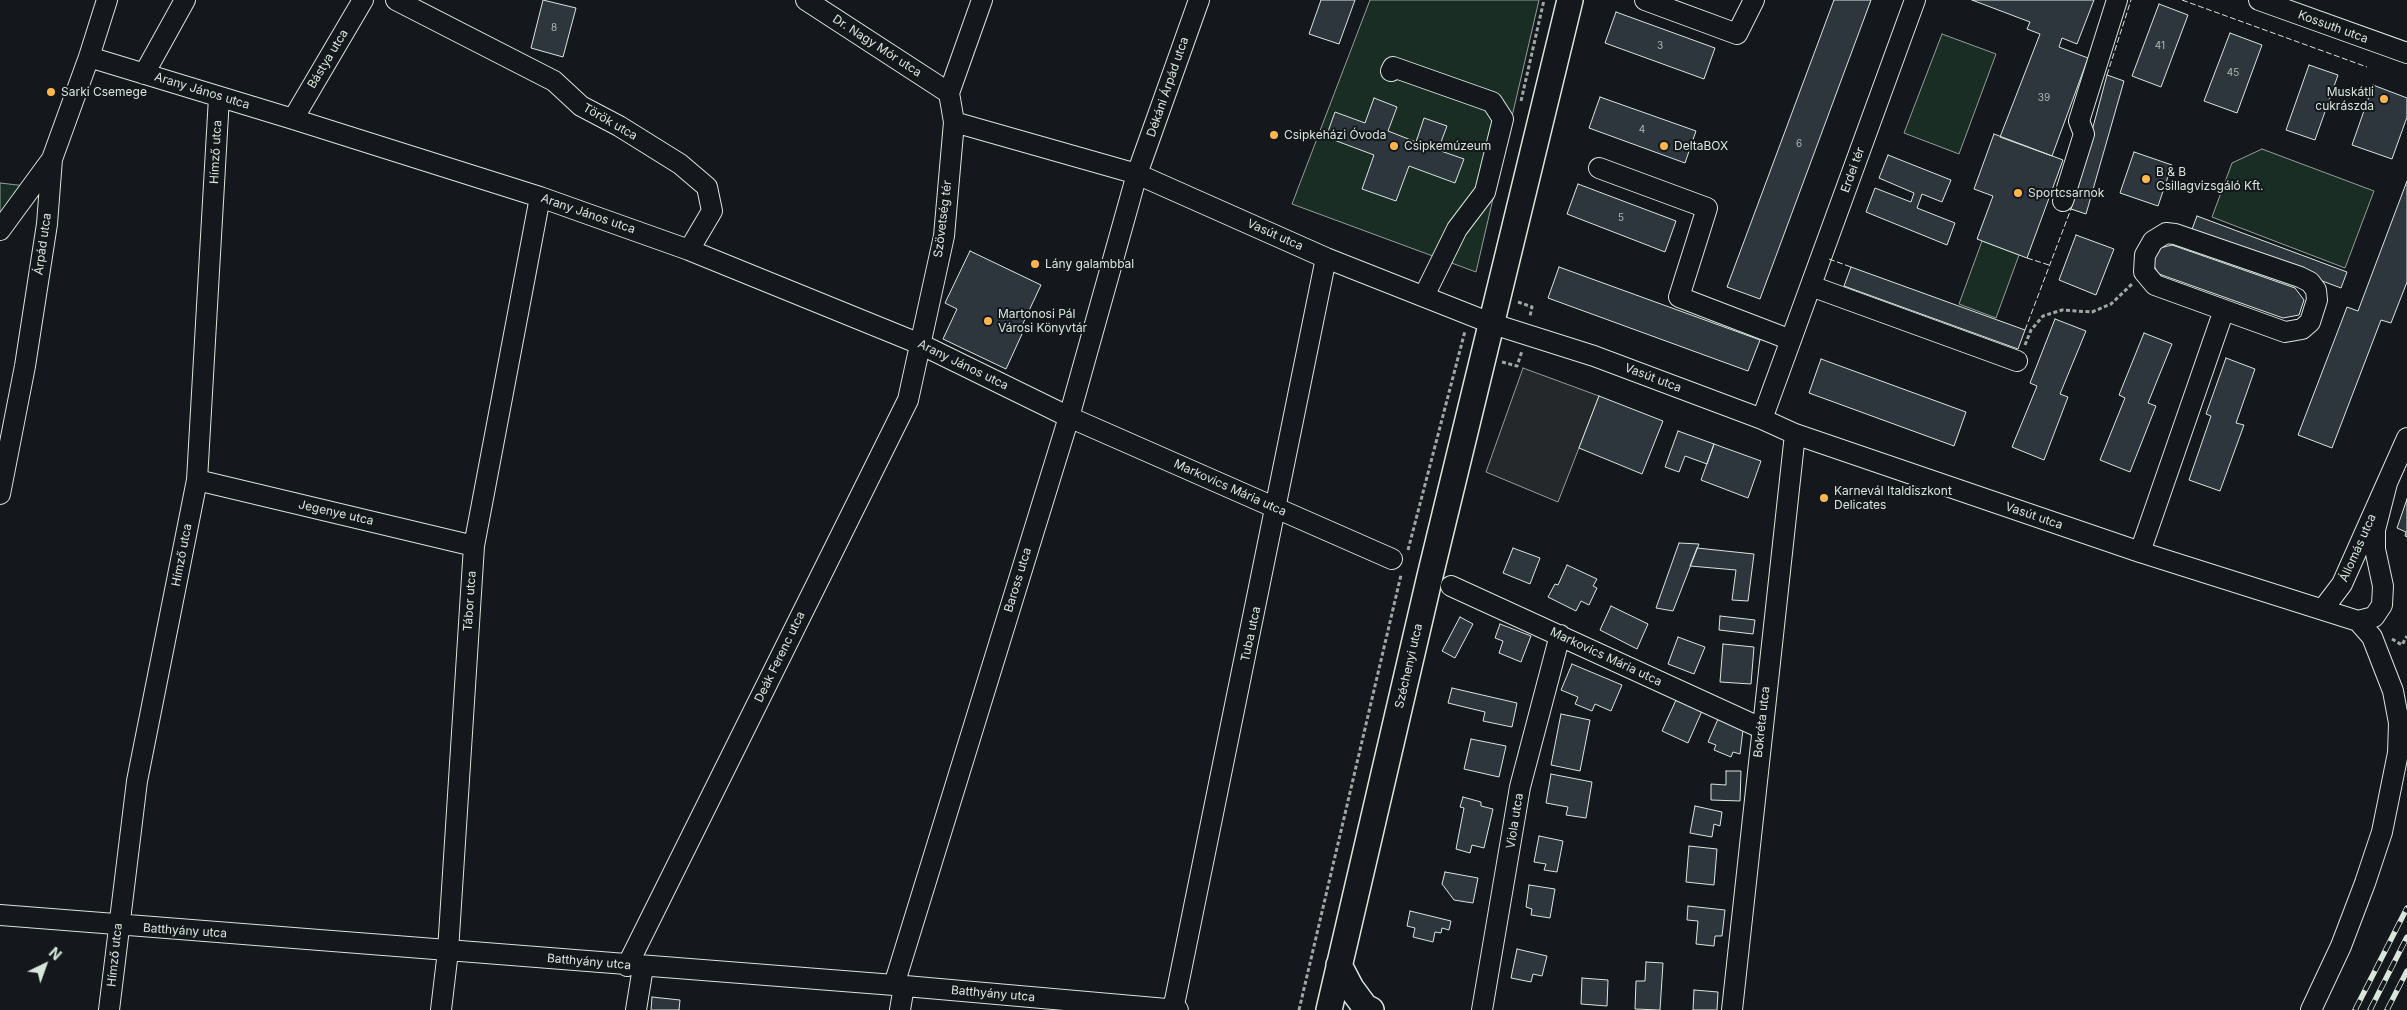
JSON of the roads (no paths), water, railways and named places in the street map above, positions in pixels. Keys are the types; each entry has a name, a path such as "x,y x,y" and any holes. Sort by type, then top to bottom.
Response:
{"main road":[{"path":"1482,319 1570,0"},
{"name":"Széchenyi utca","path":"1329,1010 1435,557 1482,319"},
{"path":"1339,965 1351,988 1365,1007 1371,1010"}],"street":[{"name":"Árpád utca","path":"0,494 28,347 47,224 52,158 90,58 107,0"},
{"path":"144,74 185,0"},
{"name":"Bástya utca","path":"293,118 363,0"},
{"name":"Török utca","path":"396,0 554,81 581,106 619,126 680,164 707,186 712,211 689,250"},
{"name":"Dr. Nagy Mór utca","path":"806,0 949,93"},
{"path":"949,93 982,0"},
{"name":"Dékáni Árpád utca","path":"1137,174 1199,0"},
{"path":"1645,0 1737,34 1754,0"},
{"name":"Erdei tér","path":"1762,419 1915,0"},
{"path":"2063,201 2084,134 2079,121 2117,0"},
{"name":"Kossuth utca","path":"2259,0 2407,53"},
{"name":"Arany János utca","path":"90,58 293,118 540,197 689,250 920,344 1069,417"},
{"path":"1391,71 1393,67 1492,102 1503,118 1485,192 1457,229 1424,296"},
{"name":"Szövetség tér","path":"920,344 944,236 954,122 949,93"},
{"name":"Hímző utca","path":"109,1010 137,781 197,480 219,97"},
{"name":"Vasút utca","path":"954,122 1137,174 1326,258 1482,319 1594,356 1762,419 1795,434 2140,552 2358,621"},
{"path":"0,230 52,158"},
{"path":"1600,168 1707,208 1679,297 1791,340"},
{"name":"Baross utca","path":"900,1010 899,985 1069,417 1137,174"},
{"name":"Tábor utca","path":"442,1010 448,951 474,546 540,197"},
{"path":"2176,234 2300,276 2310,282 2316,290 2317,300 2310,322 2302,329 2294,332 2285,332 2224,310 2155,285 2144,272 2143,263 2147,247 2158,236 2176,234"},
{"name":"Tuba utca","path":"1173,1010 1277,508 1326,258"},
{"path":"1811,286 2017,361"},
{"path":"2140,552 2224,310"},
{"name":"Deák Ferenc utca","path":"636,1010 635,966 908,400 920,344"},
{"name":"Markovics Mária utca","path":"1069,417 1400,563"},
{"name":"Bokréta utca","path":"1732,1010 1761,728 1795,434"},
{"name":"Állomás utca","path":"2323,610 2342,584 2407,438"},
{"name":"Jegenye utca","path":"197,480 474,546"},
{"name":"Állomás utca","path":"2358,621 2374,617 2382,605 2382,586 2375,549 2375,530 2386,483"},
{"name":"Markovics Mária utca","path":"1451,586 1761,728"},
{"path":"2311,1010 2341,946 2365,883 2382,832 2398,753 2399,723 2394,691 2372,637 2358,621"},
{"name":"Viola utca","path":"1482,1010 1520,787 1560,635"},
{"name":"Batthyány utca","path":"0,915 118,926 899,985 1178,1010"}],"railway":[{"path":"2355,1010 2407,908"},
{"path":"2370,1010 2407,937"},
{"path":"2387,1010 2407,971"}],"place":[{"name":"Sarki Csemege","path":"51,92"},
{"name":"Muskátli cukrászda","path":"2384,99"},
{"name":"Csipkeházi Óvoda","path":"1274,135"},
{"name":"Csipkemúzeum","path":"1394,146"},
{"name":"DeltaBOX","path":"1664,146"},
{"name":"B & B Csillagvizsgáló Kft.","path":"2146,179"},
{"name":"Sportcsarnok","path":"2018,193"},
{"name":"Lány galambbal","path":"1035,264"},
{"name":"Martonosi Pál Városi Könyvtár","path":"988,321"},
{"name":"Karnevál Italdiszkont Delicates","path":"1824,498"}]}
